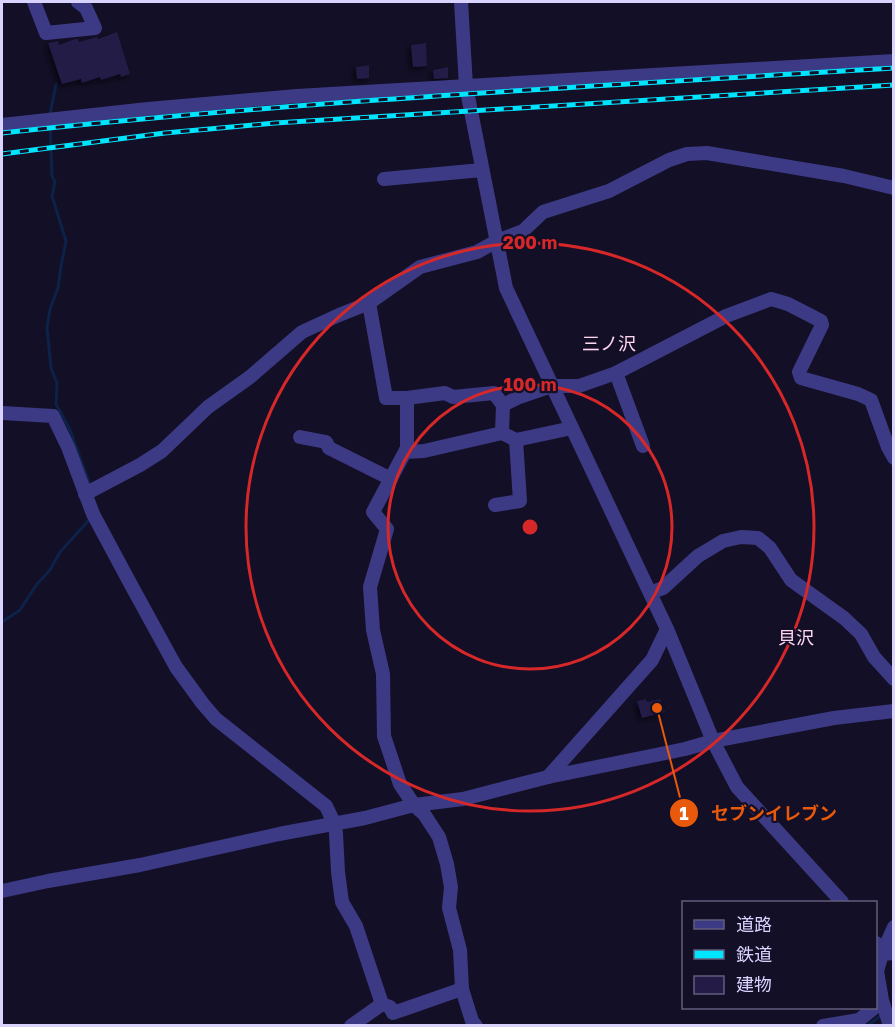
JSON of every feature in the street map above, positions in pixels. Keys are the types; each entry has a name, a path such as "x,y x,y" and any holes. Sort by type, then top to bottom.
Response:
{"street":[{"path":"34,2 46,33 95,28 86,8 78,2"},
{"path":"461,2 466,86 506,288 667,629 713,741 737,787 840,901"},
{"path":"2,125 286,97 894,61"},
{"path":"85,494 162,451 208,407 250,377 302,332 369,303 420,267 477,252 523,231 543,212 609,191 669,160 687,154 707,153 832,174 894,188"},
{"path":"384,179 483,170"},
{"path":"503,405 552,386 579,386 616,373 726,316 771,299 788,304 821,321 822,325 799,375 801,378 858,394 871,400 894,458"},
{"path":"369,303 387,398 445,393 453,397 494,393 503,405 502,433"},
{"path":"616,373 643,446"},
{"path":"407,398 407,448 373,512 387,529 370,587 373,630 383,674 384,736 400,784 439,837 451,887 449,908 460,950 462,989 472,1021 476,1026"},
{"path":"2,413 53,416 68,447 93,514 176,667 216,719 326,806 336,833 342,902 356,926 391,1014"},
{"path":"405,452 424,451 502,433 516,440 572,428"},
{"path":"300,437 326,442 329,448 391,479"},
{"path":"495,505 520,501 516,440"},
{"path":"650,593 663,588 698,555 723,541 741,537 758,538 770,548 791,580 844,618 861,634 874,657 894,680"},
{"path":"548,777 652,660 667,629"},
{"path":"2,891 140,865 365,818 414,805 463,799 548,777 685,749 713,741 834,718 894,711"},
{"path":"891,1026 877,1005 877,971 894,927"},
{"path":"351,1026 462,989"},
{"path":"823,1026 859,1020 872,1009"}],"building":[{"path":"117,32 130,74 121,77 120,74 101,80 100,77 82,83 81,79 62,84 48,43 58,41 59,45 75,39 79,42 97,37 98,39"},
{"path":"426,43 427,66 413,67 411,45"},
{"path":"369,65 369,78 357,79 356,67"},
{"path":"448,67 448,78 434,79 433,70"},
{"path":"646,699 647,702 660,699 665,712 642,718 637,701"}],"waterway":[{"path":"50,115 56,84"},
{"path":"50,123 52,176 55,182 52,196 66,241 58,288 50,309 47,328 51,368 57,383 56,404 70,430 90,485"},
{"path":"2,622 20,610 37,584 50,570 60,552 89,520"},
{"path":"867,1026 883,1014"}],"railway":[{"path":"2,133 336,103 894,68"},
{"path":"2,154 165,133 275,123 894,85"}],"place":[{"name":"セブンイレブン","path":"657,708"}],"district":[{"name":"三ノ沢","path":"609,344"},
{"name":"貝沢","path":"796,638"}]}
